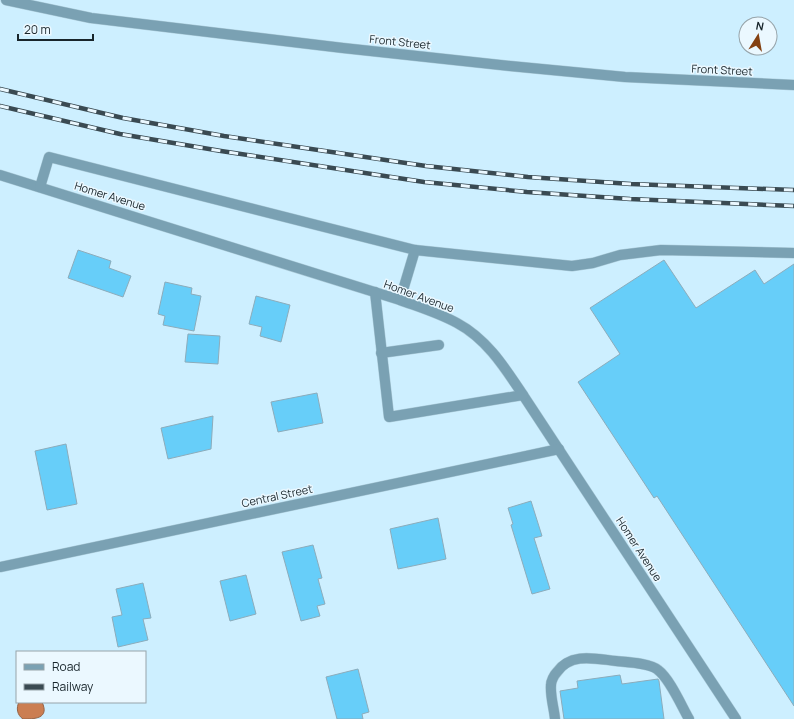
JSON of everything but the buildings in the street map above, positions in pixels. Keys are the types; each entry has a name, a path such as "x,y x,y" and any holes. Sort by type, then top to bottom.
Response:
{"street":[{"name":"Front Street","path":"6,0 91,18 495,65 625,77 794,85"},
{"path":"40,187 49,157 415,250 572,266 593,263 620,254 661,250 794,253"},
{"name":"Homer Avenue","path":"0,175 400,300 441,315 469,330 484,342 523,395 736,719"},
{"path":"400,300 415,250"},
{"path":"374,292 389,417 523,395"},
{"path":"381,353 439,345"},
{"name":"Central Street","path":"0,567 559,449"},
{"path":"555,719 551,682 556,673 565,663 581,658 630,662 656,668 666,678 689,719"}],"shaded area":[{"path":"19,703 42,703 44,712 40,717 23,719 19,716"}],"railway":[{"path":"0,89 123,118 224,136 426,166 528,177 631,184 794,190"},
{"path":"0,106 120,134 424,182 527,192 630,199 794,206"}]}
